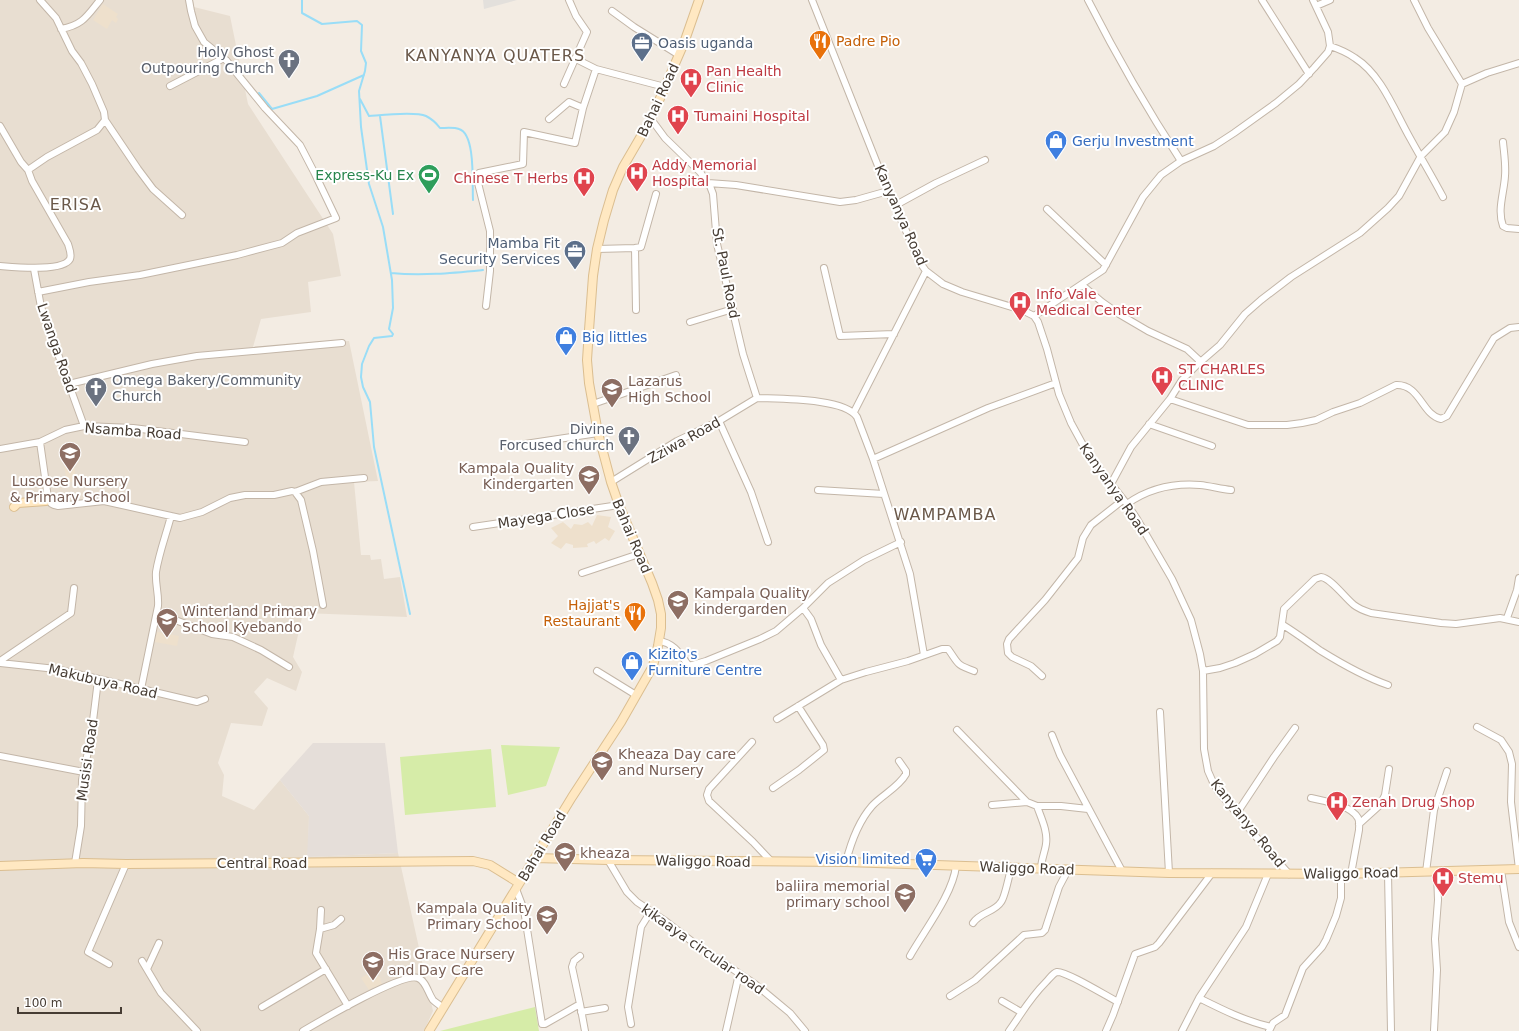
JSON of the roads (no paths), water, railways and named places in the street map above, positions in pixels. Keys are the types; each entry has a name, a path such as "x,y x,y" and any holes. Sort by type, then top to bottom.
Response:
{"street":[{"path":"40,0 56,18 72,51 81,63 99,98 104,112 104,120 153,189 182,215"},
{"path":"61,29 79,24 85,19 100,0"},
{"path":"38,292 89,282 140,275 237,255 282,243 297,233 336,218 300,145 265,108 224,58 204,42 195,26 190,11 190,0"},
{"path":"564,84 587,32 576,16 568,0"},
{"name":"Bahai Road","path":"429,1031 535,858 621,722 652,666 659,641 661,614 658,600 619,506 611,482 598,433 587,360 593,276 597,249 613,190 623,167 651,120 679,55 699,0"},
{"name":"Kanyanya Road","path":"812,0 894,206 916,256 926,271 943,284 962,292 1022,310 1034,316 1041,329 1065,409 1081,442 1089,456 1125,502 1172,578 1186,605 1197,637 1202,671 1202,714 1205,760 1212,780 1218,790 1289,874"},
{"path":"1088,0 1101,26 1154,118 1181,161"},
{"path":"1262,0 1309,74"},
{"path":"1034,316 1098,274 1106,265 1149,188 1161,175 1181,161 1214,146 1234,133 1276,103 1309,74 1328,52 1330,46 1328,32 1315,3 1330,0"},
{"path":"1111,484 1124,458 1170,399 1182,380 1220,345 1245,314 1261,300 1291,278 1360,233 1388,208 1399,196 1421,156 1445,132 1454,112 1462,84 1428,28 1414,0"},
{"path":"612,11 653,40 679,55"},
{"path":"1330,46 1355,58 1368,69 1390,99 1411,140 1444,197"},
{"path":"170,86 224,58"},
{"path":"576,59 596,68 665,87"},
{"path":"1462,84 1487,73 1519,63"},
{"path":"486,306 490,271 490,231 476,175 478,173 523,164 524,132 575,142 583,108 596,68"},
{"path":"549,119 569,102 583,108"},
{"path":"28,170 47,157 97,130 104,120"},
{"name":"St. Paul Road","path":"651,120 665,138 700,172 708,183 713,194 717,244 743,354 757,398"},
{"path":"0,126 21,162 28,170 32,181 68,244 71,253 70,259 66,263 34,269 0,266"},
{"path":"1503,142 1505,176 1501,205 1501,220 1503,226 1519,229"},
{"path":"894,206 936,183 985,160"},
{"path":"708,183 840,202 856,200 888,191"},
{"path":"597,249 641,247 656,194"},
{"path":"1047,209 1106,265"},
{"path":"635,248 636,310"},
{"path":"824,268 840,336 894,334"},
{"name":"Lwanga Road","path":"34,269 41,307 84,426"},
{"path":"854,412 926,271"},
{"path":"1082,285 1119,314 1148,331 1187,349 1201,362"},
{"path":"690,322 733,309"},
{"path":"1170,399 1248,425 1287,425 1316,420 1333,412 1360,403 1396,385 1401,385 1408,387 1434,416 1441,420 1448,416 1494,338 1510,328 1519,327"},
{"path":"69,384 152,364 197,356 342,343"},
{"path":"593,404 676,375"},
{"path":"873,459 988,408 1056,383"},
{"path":"757,398 822,402 854,412 873,459 901,542 910,574 924,655"},
{"name":"Zziwa Road","path":"611,482 677,441 719,421 757,398"},
{"path":"719,421 751,492 768,542"},
{"path":"1149,424 1212,446"},
{"name":"Nsamba Road","path":"0,449 40,442 65,430 84,426 133,428 245,442"},
{"path":"525,444 598,433"},
{"path":"40,442 48,498 52,505 58,506 104,501 180,518 193,516 230,498 238,496 274,495 292,491 295,492 321,482 364,478"},
{"path":"1042,676 1031,666 1012,657 1008,653 1007,644 1009,639 1045,600 1078,558 1083,538 1091,525 1125,502 1148,492 1174,486 1201,485 1231,490"},
{"path":"818,490 884,494"},
{"path":"295,492 301,500 313,551 322,605"},
{"path":"14,507 18,503 42,502 46,501 48,498"},
{"name":"Mayega Close","path":"473,527 619,506"},
{"path":"141,690 158,601 156,572 171,516"},
{"path":"659,641 667,642 674,647 689,666 706,661 760,639 783,626 828,583 854,566 901,542"},
{"path":"582,573 639,554"},
{"path":"1202,671 1220,668 1235,663 1265,648 1280,637 1283,625 1282,614 1284,609 1314,579 1321,577 1328,580 1354,605 1361,610 1371,613 1448,624 1507,618 1519,622"},
{"path":"1507,618 1517,590 1519,578"},
{"path":"0,662 71,613 74,588"},
{"path":"803,608 811,619 818,638 841,680"},
{"path":"156,613 212,634 232,637 261,650 289,667"},
{"path":"1283,625 1351,668 1388,685"},
{"path":"777,718 841,680 908,661 946,648 957,664 974,671"},
{"name":"Makubuya Road","path":"0,662 56,669 197,702 205,699"},
{"path":"597,671 636,695"},
{"name":"Musisi Road","path":"75,863 81,826 82,787 91,737 98,680"},
{"path":"773,788 824,750 823,745 798,706"},
{"path":"1160,712 1169,873"},
{"path":"1477,726 1501,740 1509,752 1512,764 1511,802 1519,869"},
{"path":"1237,813 1274,757 1296,728"},
{"path":"957,730 1027,802 1037,806 1060,806 1088,809"},
{"path":"1052,735 1060,755 1122,871"},
{"path":"752,742 708,789 707,794 709,801 771,861"},
{"path":"0,756 84,772"},
{"path":"846,862 850,844 860,824 872,807 906,774 906,771 899,761"},
{"path":"1512,764 1519,762"},
{"path":"1360,824 1380,805 1385,795 1389,769"},
{"path":"1426,872 1434,810 1447,771"},
{"path":"1311,798 1333,803 1346,808 1357,816 1360,824 1351,874"},
{"path":"992,805 1027,802"},
{"path":"1037,806 1046,831 1046,844 1041,869"},
{"name":"Waliggo Road","path":"535,858 846,862 1169,873 1351,874 1519,869"},
{"name":"kikaaya circular road","path":"608,860 627,892 637,902 755,984 790,1013 806,1031"},
{"name":"Central Road","path":"0,866 75,863 126,864 473,861 490,865 518,886"},
{"path":"109,964 88,952 126,864"},
{"path":"910,956 952,883 956,866"},
{"path":"973,923 977,917 992,910 1002,902 1011,868"},
{"path":"950,996 975,980 1024,935 1042,933 1045,930 1068,870"},
{"path":"1501,870 1509,922 1519,947"},
{"path":"1434,1031 1436,970 1435,939 1438,900 1437,872"},
{"path":"1106,1031 1135,954 1155,947 1159,944 1212,873"},
{"path":"1388,873 1391,1031"},
{"path":"1182,1031 1199,998 1246,927 1268,874"},
{"path":"1199,998 1230,1014 1270,1029 1275,1021 1285,1015 1303,968 1322,947 1326,940 1336,916 1341,898 1341,874"},
{"path":"518,886 524,910 542,1024 545,1024 580,1004"},
{"path":"321,910 320,929 316,953 348,1006"},
{"path":"631,1024 628,1007 640,927 650,911"},
{"path":"320,929 334,925 341,919"},
{"path":"147,969 159,943"},
{"path":"580,956 574,960 572,967 585,1031"},
{"path":"142,961 161,993 197,1031"},
{"path":"262,1007 326,970"},
{"path":"1009,1031 1034,994 1054,974 1058,972 1087,985 1118,1002"},
{"path":"726,1031 739,974"},
{"path":"303,1031 348,1006 399,981 414,977 422,980 435,1002 443,1008"},
{"path":"1002,1001 1021,1012"},
{"path":"581,1012 605,1008"}],"waterway":[{"path":"302,0 302,13 322,24 357,21 362,25 361,51 366,63 359,91 361,127 369,184 383,227 392,280 393,308 389,329 393,334 392,336 374,338 362,364 361,377 363,387 370,402 374,447 410,614"},
{"path":"259,93 272,109 317,96 364,75"},
{"path":"360,99 369,116 398,114 421,115 426,116 440,128 457,128 464,133 471,150 473,200"},
{"path":"380,116 393,214"},
{"path":"391,273 426,274 483,270"}],"place":[{"name":"Padre Pio","path":"820,60"},
{"name":"Oasis uganda","path":"642,62"},
{"name":"Holy Ghost Outpouring Church","path":"289,80"},
{"name":"Pan Health Clinic","path":"691,98"},
{"name":"Tumaini Hospital","path":"678,136"},
{"name":"Gerju Investment","path":"1056,160"},
{"name":"Addy Memorial Hospital","path":"637,192"},
{"name":"Express-Ku Ex","path":"429,194"},
{"name":"Chinese T Herbs","path":"584,198"},
{"name":"Mamba Fit Security Services","path":"575,270"},
{"name":"Info Vale Medical Center","path":"1020,322"},
{"name":"Big littles","path":"566,356"},
{"name":"ST CHARLES CLINIC","path":"1162,396"},
{"name":"Omega Bakery/Community Church","path":"96,408"},
{"name":"Lazarus High School","path":"612,408"},
{"name":"Divine Forcused church","path":"629,456"},
{"name":"Lusoose Nursery & Primary School","path":"70,472"},
{"name":"Kampala Quality Kindergarten","path":"589,496"},
{"name":"Kampala Quality kindergarden","path":"678,620"},
{"name":"Hajjat's Restaurant","path":"635,632"},
{"name":"Winterland Primary School Kyebando","path":"167,638"},
{"name":"Kizito's Furniture Centre","path":"632,682"},
{"name":"Kheaza Day care and Nursery","path":"602,782"},
{"name":"Zenah Drug Shop","path":"1337,822"},
{"name":"kheaza","path":"565,872"},
{"name":"Vision limited","path":"926,878"},
{"name":"Stemu","path":"1443,898"},
{"name":"baliira memorial primary school","path":"905,914"},
{"name":"Kampala Quality Primary School","path":"547,936"},
{"name":"His Grace Nursery and Day Care","path":"373,982"}],"district":[{"name":"KANYANYA QUATERS","path":"495,55"},
{"name":"ERISA","path":"76,204"},
{"name":"WAMPAMBA","path":"945,514"}]}
